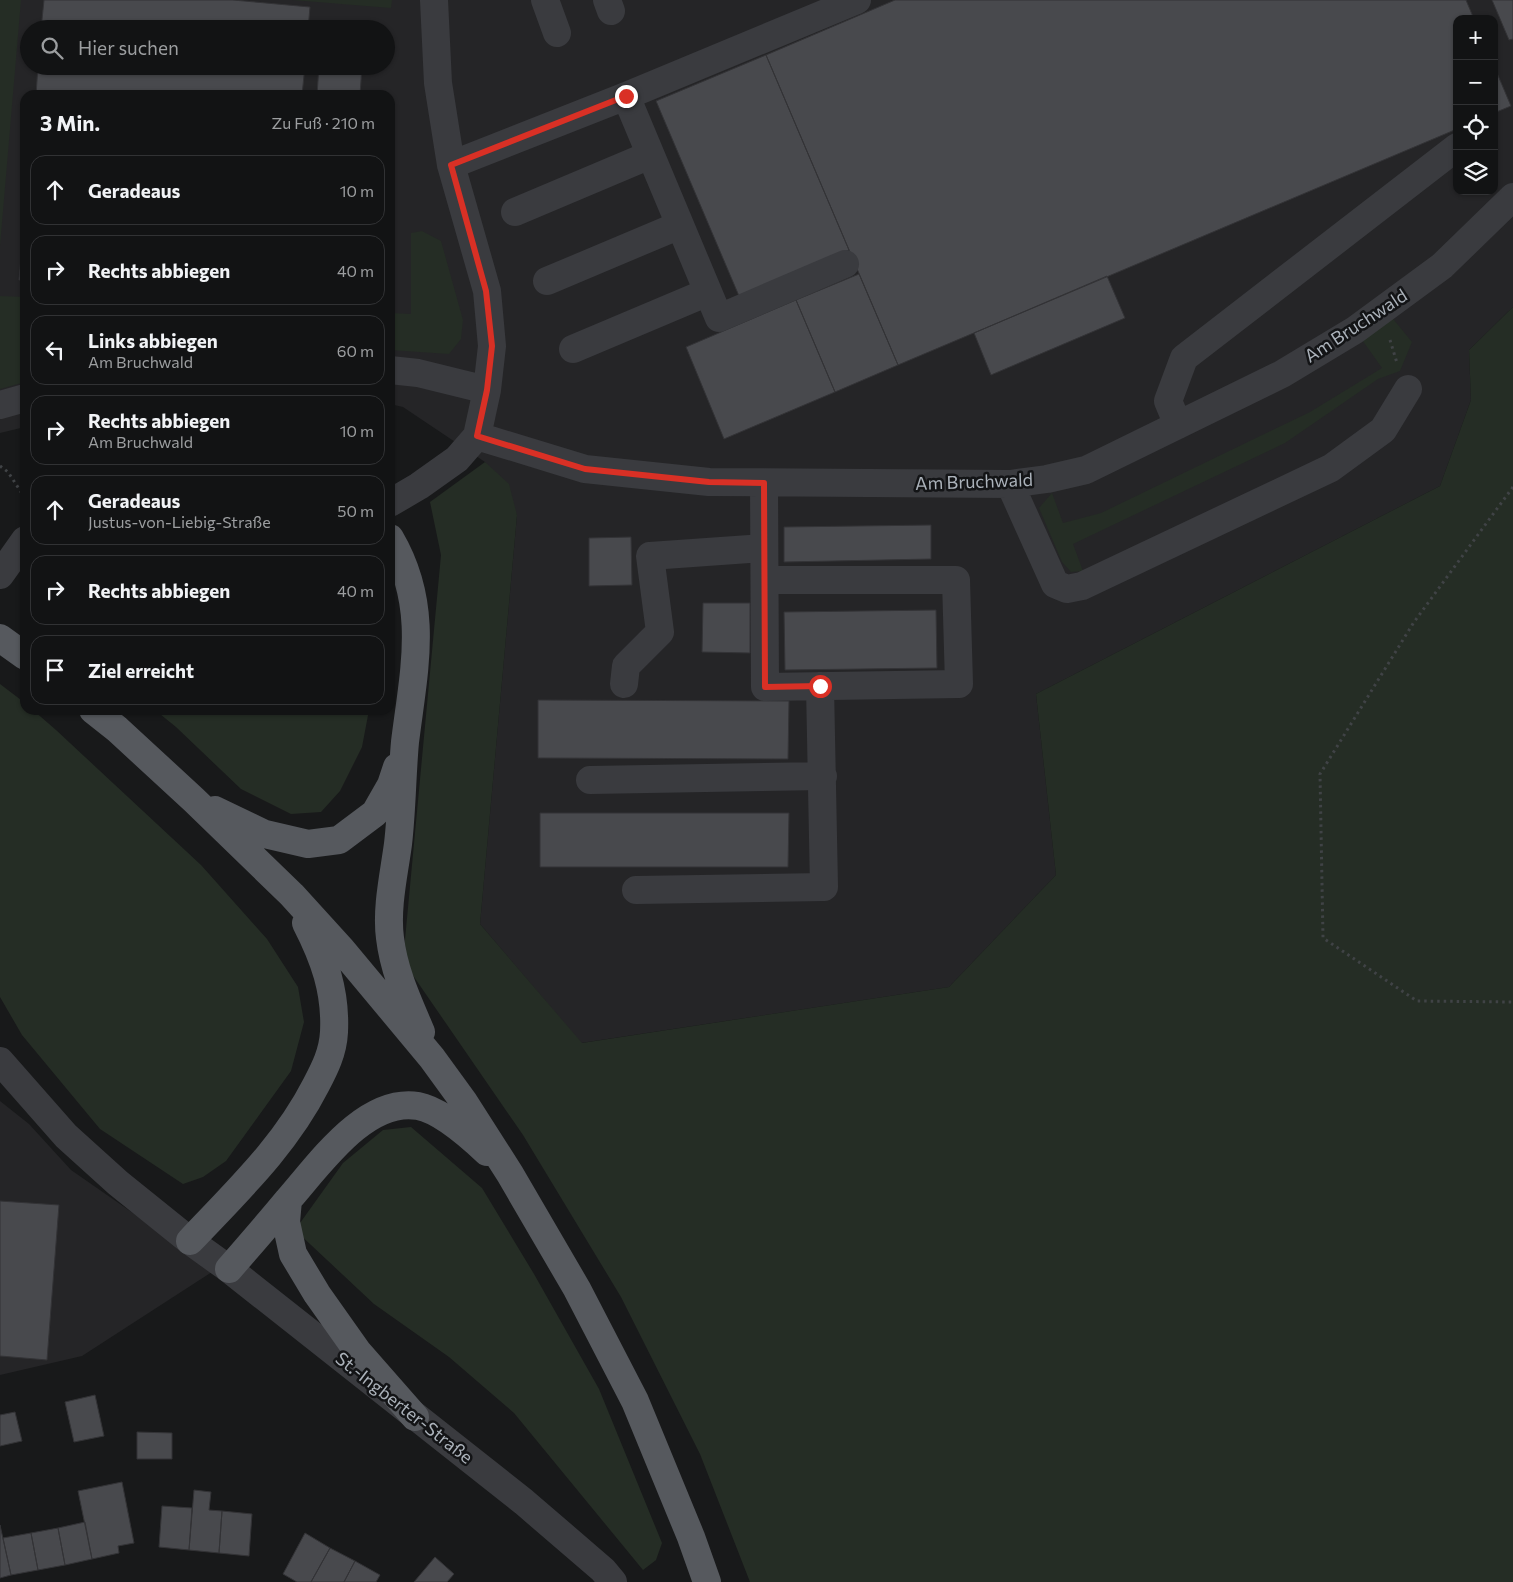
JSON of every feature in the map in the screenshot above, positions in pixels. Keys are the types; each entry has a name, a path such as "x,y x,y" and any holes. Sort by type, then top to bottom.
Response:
{"main road":[{"path":"395,549 406,573 415,608 416,657 405,743 399,833 389,914 390,937 398,976 432,1058"},
{"path":"0,638 20,652"},
{"path":"99,715 194,800 292,895 342,950 432,1058 464,1102 510,1174 577,1289 635,1401 691,1537 707,1582"},
{"path":"194,800 265,834 308,844 339,840 375,813 391,785 405,743"},
{"path":"190,1241 269,1158 305,1107 329,1060 334,1032 331,986 322,954 292,895"},
{"path":"229,1268 342,1139 366,1120 393,1106 419,1106 440,1115 469,1136 510,1174"},
{"path":"288,1200 286,1222 293,1254 317,1294 358,1352 416,1417"}],"street":[{"path":"395,500 419,486 457,459 477,436 487,390 492,346 486,291 451,165 438,83 434,0"},
{"path":"545,0 557,32"},
{"path":"451,165 626,96 857,0"},
{"path":"626,96 719,318 845,264"},
{"path":"1178,425 1168,400 1184,358 1453,150"},
{"path":"515,212 650,155"},
{"name":"Am Bruchwald","path":"477,436 585,469 709,482 1010,484 1047,479 1086,470 1282,374 1374,317 1442,266 1513,197"},
{"path":"547,281 680,225"},
{"path":"573,349 708,292"},
{"path":"395,371 418,373 487,390"},
{"path":"1010,484 1055,584 1067,589 1082,586 1331,468 1383,430 1408,389"},
{"path":"0,405 20,399"},
{"path":"764,483 765,687 959,684 956,580 765,580"},
{"path":"0,575 20,547"},
{"path":"624,684 626,666 660,632 650,556 764,548"},
{"path":"636,890 824,888 820,686"},
{"path":"590,780 823,776"},
{"name":"St.-Ingberter-Straße","path":"0,1061 66,1136 118,1183 190,1241 229,1268 524,1502 603,1570 613,1582"}],"path":[{"path":"1374,317 1388,334 1408,389"},
{"path":"0,466 8,472 20,490"},
{"path":"1513,487 1414,622 1320,774 1323,938 1417,1002 1513,1002"}],"shaded area":[{"path":"0,0 1513,0 1513,307 1469,350 1471,400 1440,486 1036,694 1056,875 949,987 581,1043 480,924 517,515 485,462 403,407 395,405 395,90 20,90 20,428 0,433"},
{"path":"0,0 21,0 0,246"},
{"path":"292,0 392,0 391,8"},
{"path":"422,231 441,241 463,320 461,339 449,354 395,350 395,313 411,314 411,233"},
{"path":"0,296 20,297 20,383 0,389"},
{"path":"1513,307 1513,1582 750,1582 700,1454 621,1297 523,1135 403,961 441,555 430,502 485,462 509,484 517,515 480,924 582,1043 949,987 1056,875 1036,694 1440,486 1471,400 1469,350"},
{"path":"1385,309 1412,342 1400,371 1378,379 1285,443 1073,544 1083,571 1071,572 1062,562 1039,508 1052,493 1063,523 1101,513 1310,412 1382,368 1355,330"},
{"path":"0,684 20,699 20,715 39,715 201,865 267,939 298,987 304,1022 291,1071 226,1161 203,1177 183,1184 100,1129 22,1035 0,997"},
{"path":"161,715 368,715 362,747 340,791 321,812 291,814 241,789"},
{"path":"0,1101 29,1124 71,1170 215,1270 82,1356 0,1375"},
{"path":"411,1127 482,1188 534,1274 599,1389 662,1543 656,1560 643,1570 514,1413 449,1357 374,1304 295,1230 343,1163 383,1130"}],"building":[{"path":"44,0 233,0 310,7 309,20 42,20"},
{"path":"895,0 1466,0 1472,15 1453,15 1453,131 898,365 766,55"},
{"path":"1492,0 1513,0 1513,39 1509,40"},
{"path":"766,55 849,250 739,296 656,101"},
{"path":"37,75 304,75 303,90 36,90"},
{"path":"318,75 361,75 360,90 317,90"},
{"path":"1498,75 1511,106 1498,111"},
{"path":"859,274 898,365 835,392 796,300"},
{"path":"1107,276 1125,318 991,375 974,333"},
{"path":"796,300 835,392 724,439 686,347"},
{"path":"931,525 931,559 784,562 784,527"},
{"path":"631,537 632,585 589,586 589,538"},
{"path":"703,603 750,603 750,653 702,652"},
{"path":"936,610 937,668 785,670 784,612"},
{"path":"538,700 789,701 788,759 538,758"},
{"path":"540,813 789,813 788,867 540,867"},
{"path":"0,1201 59,1205 47,1360 0,1356"},
{"path":"95,1395 104,1436 74,1442 65,1402"},
{"path":"15,1412 22,1441 0,1446 0,1415"},
{"path":"137,1432 172,1433 172,1459 137,1459"},
{"path":"122,1482 134,1543 118,1546 119,1553 92,1559 78,1491"},
{"path":"194,1490 211,1492 209,1510 222,1511 219,1553 189,1550"},
{"path":"162,1506 192,1508 189,1550 159,1547"},
{"path":"222,1511 252,1514 249,1556 219,1553"},
{"path":"85,1522 92,1559 65,1565 58,1528"},
{"path":"0,1525 11,1575 0,1578"},
{"path":"58,1528 65,1565 38,1570 31,1533"},
{"path":"31,1533 38,1570 11,1575 3,1538"},
{"path":"305,1533 330,1548 311,1582 297,1582 283,1574"},
{"path":"330,1548 355,1561 344,1582 311,1582"},
{"path":"435,1557 454,1574 447,1582 414,1582"},
{"path":"355,1561 380,1575 376,1582 344,1582"}],"route":[{"path":"626,96 451,165 486,291 492,346 487,390 477,436 585,469 709,482 764,483 765,687 820,686"}]}
